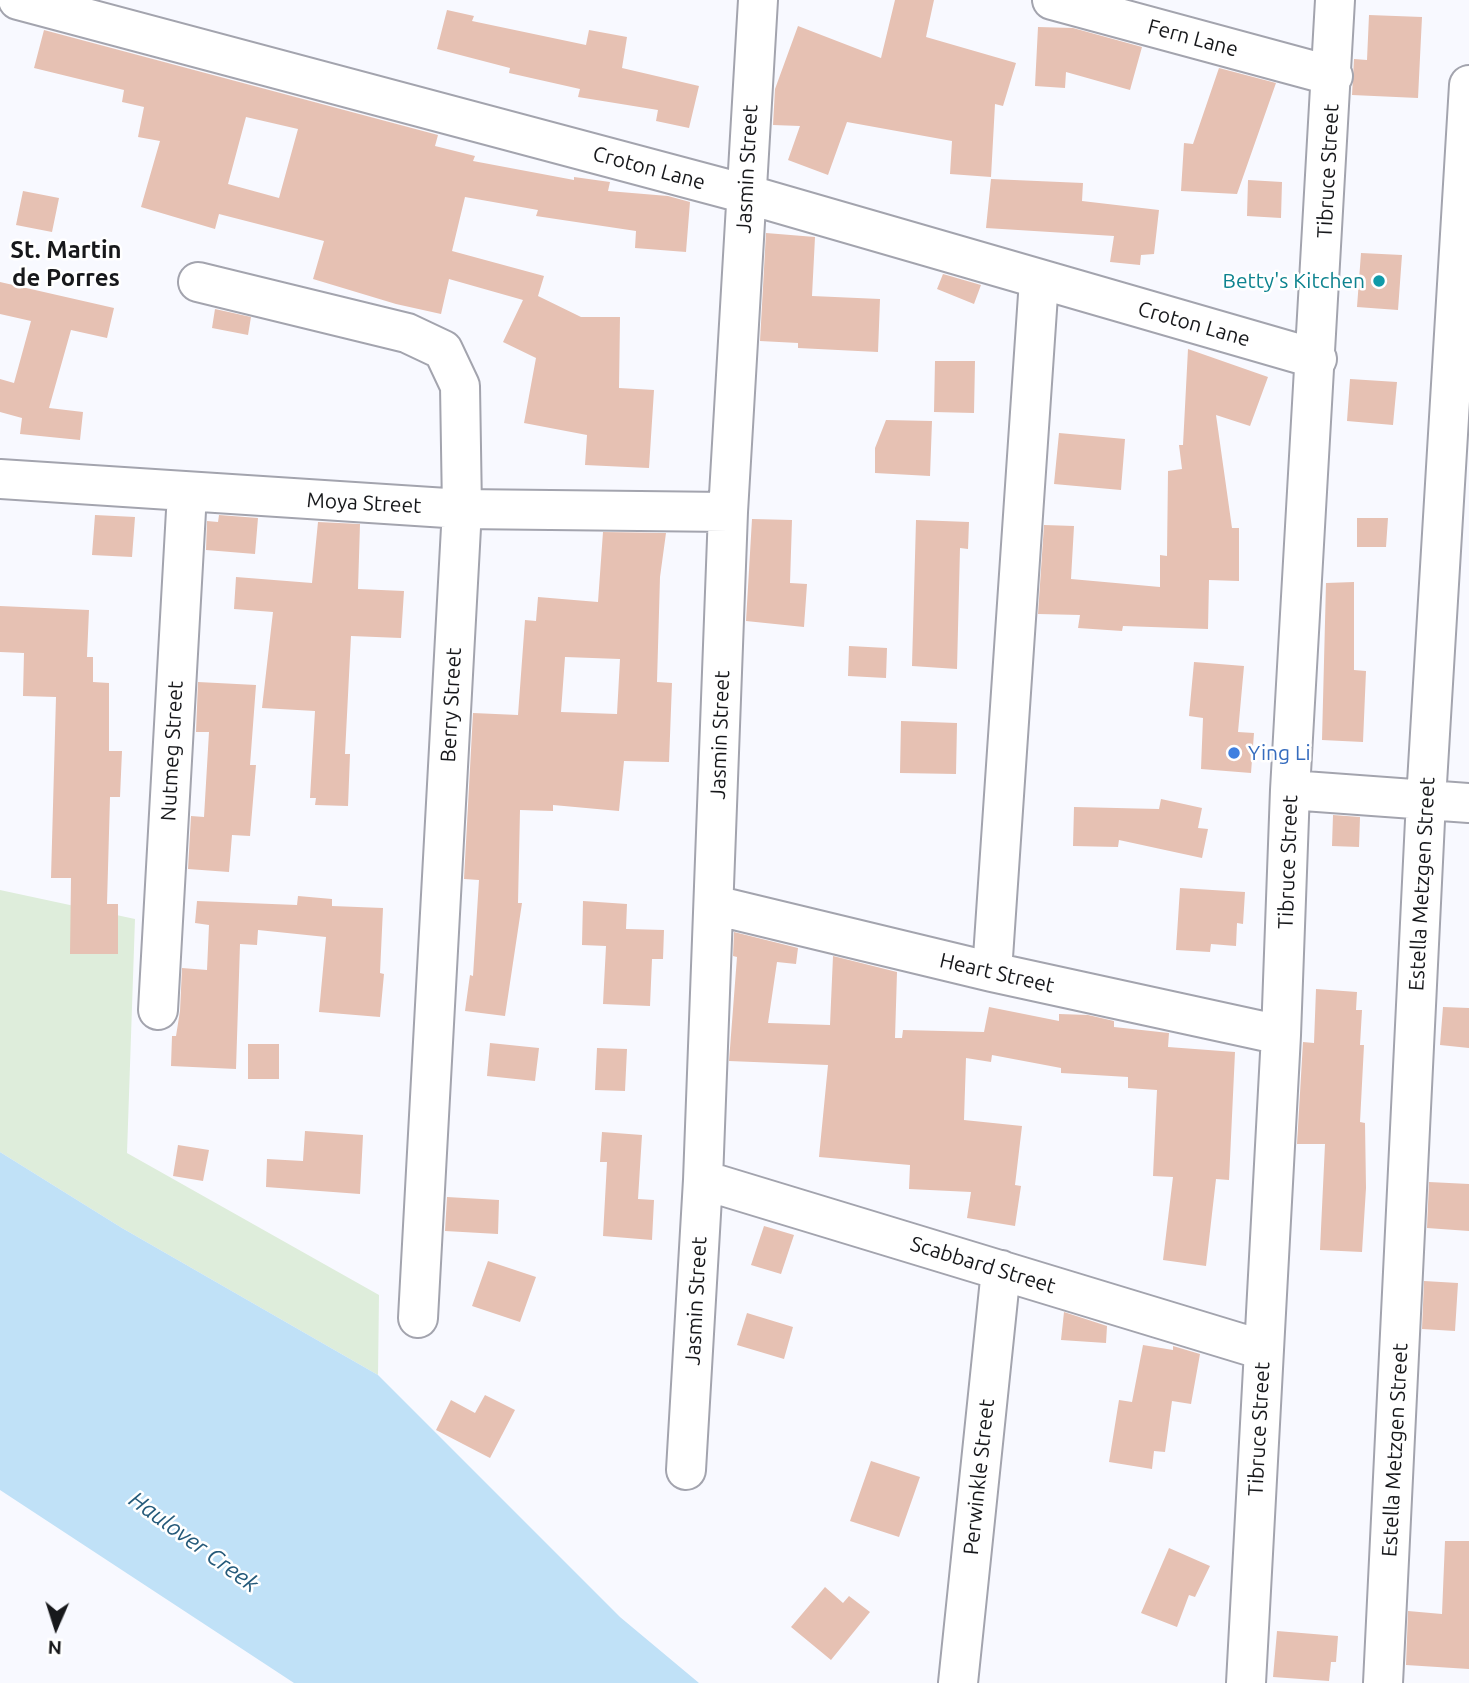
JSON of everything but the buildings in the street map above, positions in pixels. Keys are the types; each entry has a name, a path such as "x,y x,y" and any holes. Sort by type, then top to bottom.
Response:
{"street":[{"name":"Croton Lane","path":"18,0 746,194 1317,359"},
{"name":"Jasmin Street","path":"687,1470 703,1180 728,512 758,0"},
{"name":"Fern Lane","path":"1052,0 1333,76"},
{"name":"Tibruce Street","path":"1246,1683 1281,1035 1290,790 1317,359 1335,0"},
{"name":"Estella Metzgen Street","path":"1383,1683 1426,800 1469,85"},
{"path":"992,972 1039,280"},
{"name":"Berry Street","path":"198,282 407,333 443,350 460,386 462,509 418,1318"},
{"name":"Moya Street","path":"0,479 462,509 728,512"},
{"name":"Nutmeg Street","path":"158,1010 187,492"},
{"path":"1290,790 1469,803"},
{"name":"Heart Street","path":"714,905 992,972 1281,1035"},
{"name":"Scabbard Street","path":"703,1180 1263,1350"},
{"name":"Perwinkle Street","path":"958,1683 1001,1270"}],"green space":[{"path":"0,890 135,919 127,1153 379,1295 378,1375 122,1228 0,1152"}],"water":[{"name":"Haulover Creek","path":"0,1152 122,1228 378,1375 620,1617 699,1683 294,1683 0,1490"}],"place":[{"name":"Betty's Kitchen","path":"1379,281"},
{"name":"Ying Li","path":"1234,753"}],"district":[{"name":"St. Martin de Porres","path":"66,264"}]}
